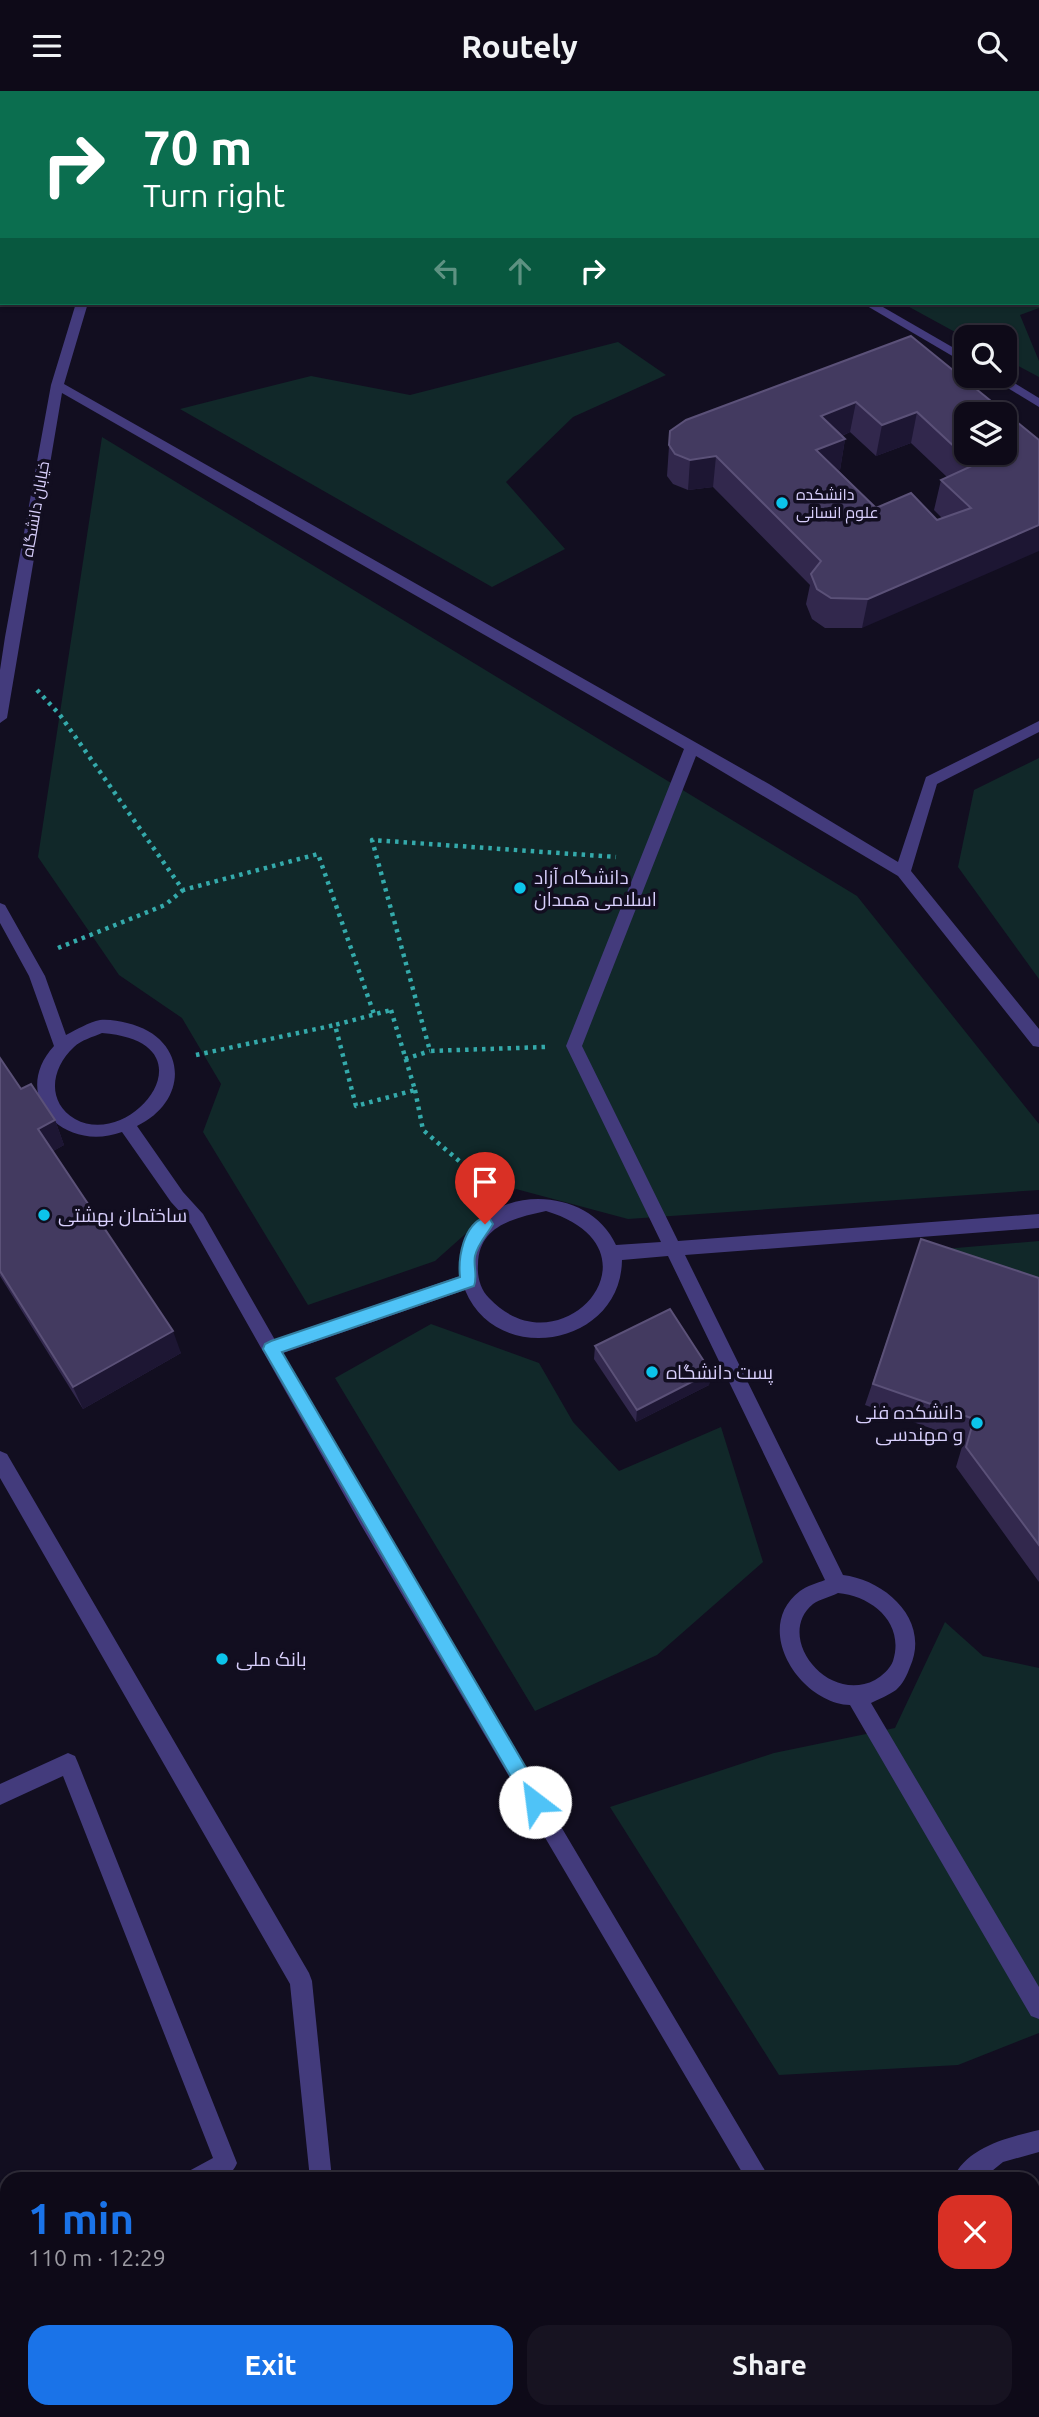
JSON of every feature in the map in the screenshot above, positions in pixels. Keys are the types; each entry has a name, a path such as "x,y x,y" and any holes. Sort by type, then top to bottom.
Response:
{"street":[{"name":"خیابان دانشگاه","path":"0,718 57,385 81,305"},
{"path":"871,305 954,353"},
{"path":"57,385 692,747 903,871 1039,1041"},
{"path":"1014,388 1039,403"},
{"path":"903,871 931,781 1039,726"},
{"path":"692,747 574,1046 837,1584"},
{"path":"0,909 37,976 60,1042"},
{"path":"101,1026 124,1026 144,1033 158,1046 167,1061 168,1079 161,1098 146,1114 127,1125 106,1131 85,1131 67,1126 51,1116 41,1103 36,1087 46,1055 60,1042 80,1031 101,1026"},
{"path":"127,1125 177,1197 197,1219 368,1519 755,2172"},
{"path":"546,1204 568,1209 587,1219 602,1234 611,1253 613,1274 606,1295 591,1313 569,1325 544,1331 519,1327 496,1318 478,1301 468,1281 466,1259 473,1240 485,1224 503,1212 524,1205 546,1204"},
{"path":"611,1253 1039,1221"},
{"path":"271,1349 468,1281"},
{"path":"0,1460 301,1981 320,2172"},
{"path":"837,1584 857,1586 883,1600 900,1621 905,1638 905,1655 899,1671 880,1688 856,1696 835,1693 816,1684 800,1670 792,1652 789,1633 793,1614 804,1599 819,1588 837,1584"},
{"path":"856,1696 1039,2008"},
{"path":"0,1795 68,1763 226,2163 210,2172"},
{"path":"972,2172 997,2151 1039,2139"}],"path":[{"path":"9,658 60,716 183,890"},
{"path":"430,1051 372,840 648,859"},
{"path":"29,960 165,905 183,890 318,854 374,1014"},
{"path":"167,1061 335,1025 391,1010 415,1090 423,1130 479,1178 503,1212"},
{"path":"335,1025 356,1106 415,1090"},
{"path":"405,1059 430,1051 574,1046"}],"green space":[{"path":"906,305 1039,305 1039,308 1020,315 1039,361 1039,377 1017,365 1017,325 954,325 954,331"},
{"path":"618,342 666,375 573,417 506,482 565,549 492,587 180,409 311,376 410,395"},
{"path":"102,437 857,896 1039,1124 1039,1190 628,1219 516,1189 435,1261 308,1305 203,1132 221,1084 182,1018 119,975 38,857"},
{"path":"1039,758 1039,979 958,867 974,790"},
{"path":"1039,1241 1039,1290 944,1249"},
{"path":"431,1324 539,1363 573,1422 619,1471 721,1427 763,1562 657,1655 535,1711 335,1378"},
{"path":"945,1622 983,1656 1039,1668 1039,2033 958,2065 779,2075 610,1807 774,1753 895,1728"}],"building":[{"name":"دانشکده علوم انسانی","path":"911,336 954,371 954,388 975,388 992,402 954,402 954,446 917,412 882,425 856,402 821,416 845,439 816,450 876,508 911,493 937,520 971,508 941,480 974,465 1017,465 1017,422 1039,440 1039,525 868,599 831,598 817,589 811,574 821,561 716,456 690,460 675,454 669,445 670,431 686,420"},
{"name":"ساختمان بهشتی","path":"0,1058 21,1089 31,1084 55,1120 38,1129 173,1331 73,1387 0,1271"},
{"name":"دانشکده فنی و مهندسی","path":"921,1239 1039,1278 1039,1545 966,1447 974,1419 873,1384"},
{"name":"پست دانشگاه","path":"670,1309 711,1372 637,1410 595,1346"}],"place":[{"name":"دانشکده علوم انسانی","path":"782,503"},
{"name":"دانشگاه آزاد اسلامی همدان","path":"520,888"},
{"name":"ساختمان بهشتی","path":"44,1215"},
{"name":"پست دانشگاه","path":"652,1372"},
{"name":"دانشکده فنی و مهندسی","path":"977,1423"},
{"name":"بانک ملی","path":"222,1659"}],"route":[{"path":"485,1224 473,1240 466,1259 468,1281 271,1349 535,1802"}]}
